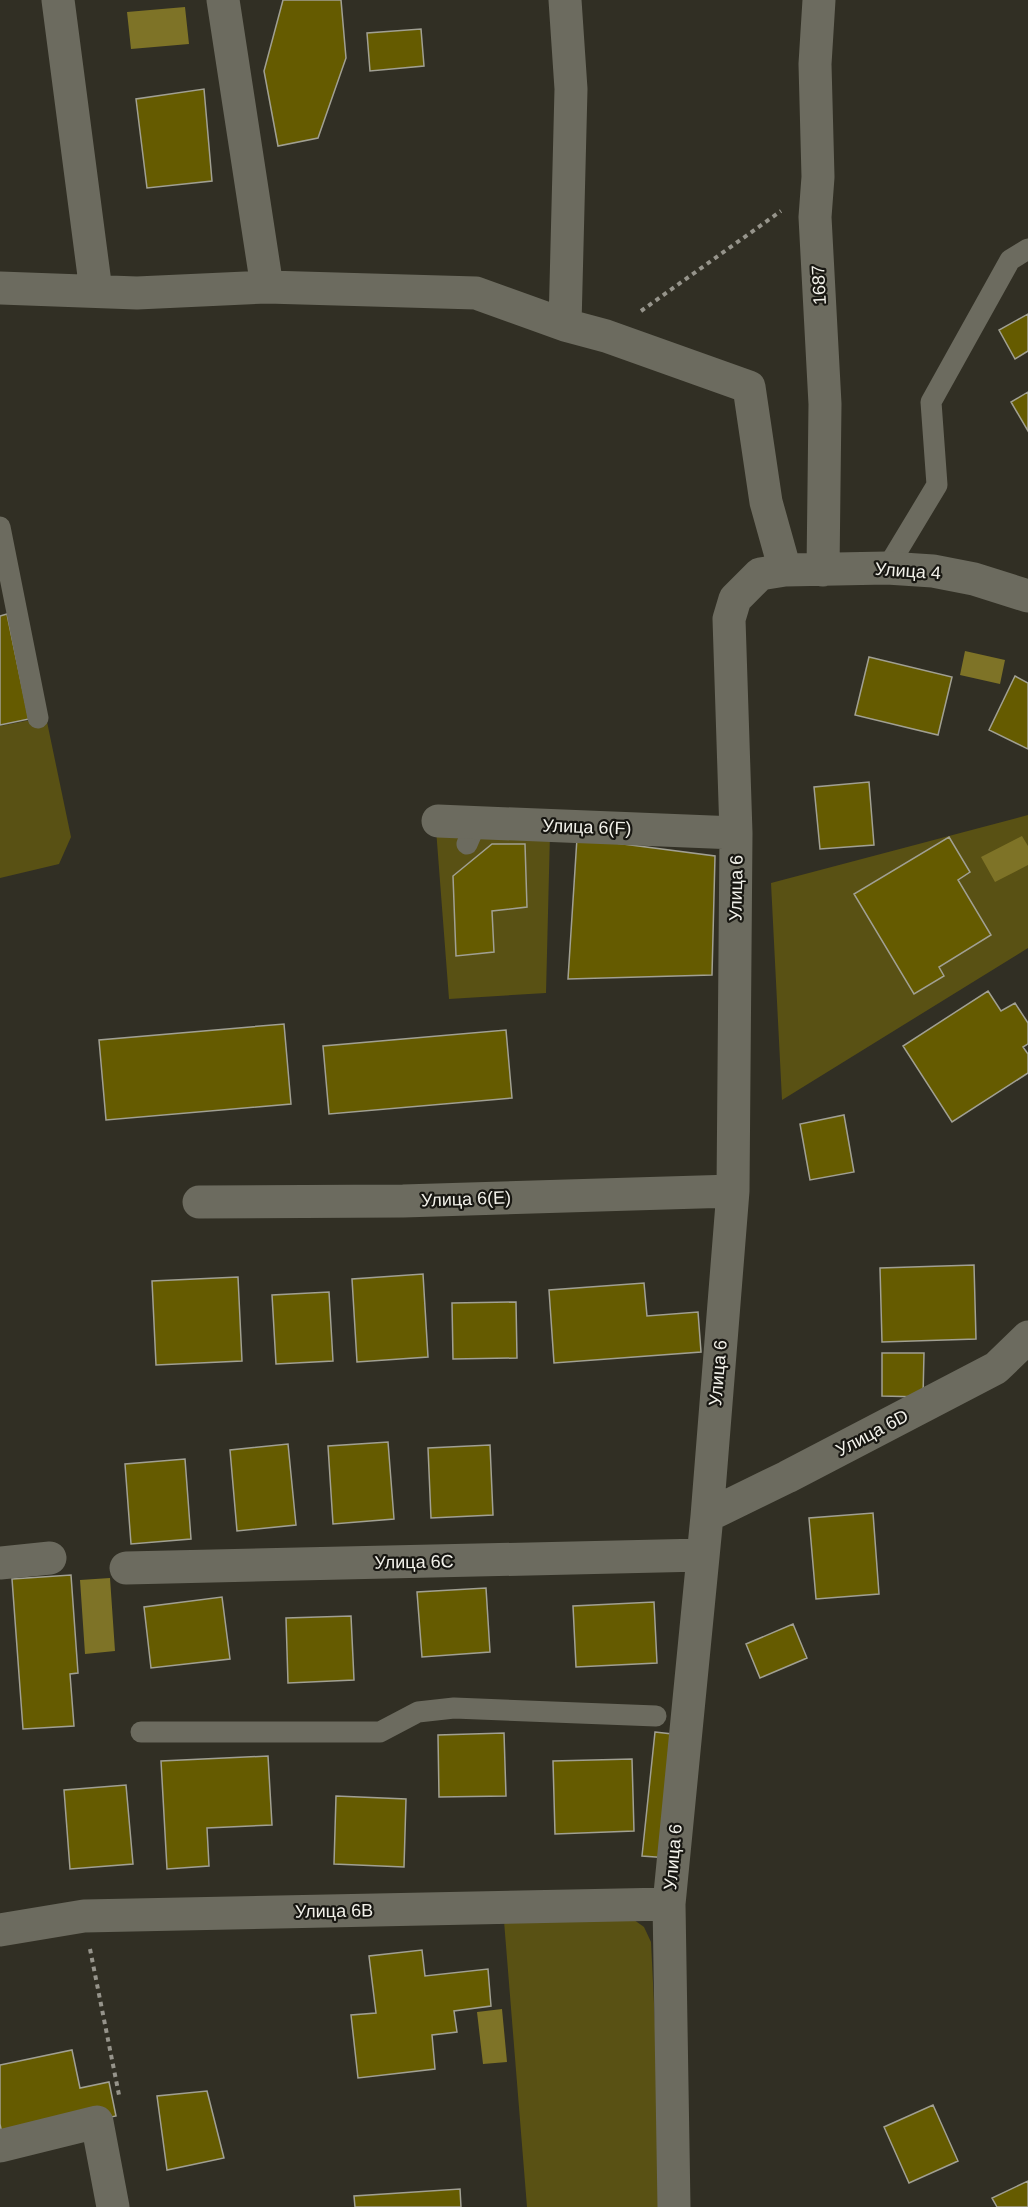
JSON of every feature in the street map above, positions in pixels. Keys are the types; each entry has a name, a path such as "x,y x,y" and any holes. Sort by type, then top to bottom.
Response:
{"street":[{"path":"58,0 96,291"},
{"path":"223,0 267,287"},
{"path":"565,0 572,89 566,325"},
{"name":"1687","path":"819,0 815,64 818,177 815,217 825,404 823,570"},
{"path":"0,288 137,293 267,287 476,293 566,325 606,336 748,387 766,502 785,570"},
{"name":"Улица 4","path":"785,570 887,568 933,571 974,579 1028,596"},
{"name":"Улица 6","path":"674,2207 669,1904 703,1555 733,1191 736,833 729,619 735,599 760,574 785,570"},
{"name":"Улица 6(F)","path":"438,821 472,834 736,833"},
{"name":"Улица 6(E)","path":"199,1202 403,1201 733,1191"},
{"name":"Улица 6D","path":"706,1516 787,1478 996,1368 1028,1337"},
{"name":"Улица 6C","path":"126,1568 703,1555"},
{"path":"0,1563 50,1558"},
{"name":"Улица 6B","path":"0,1930 84,1916 669,1904"},
{"path":"0,2146 97,2122 113,2207"}],"lane":[{"path":"887,568 937,484 930,402 1010,260 1028,249"},
{"path":"0,527 38,718"},
{"path":"141,1732 380,1732 418,1713 454,1708 656,1716"}],"path":[{"path":"606,336 732,248 780,212 818,177"},
{"path":"84,1916 125,2122 97,2122"}],"shaded area":[{"path":"185,7 189,44 131,49 127,12"},
{"path":"965,651 1005,660 1000,684 960,675"},
{"path":"46,717 71,837 59,864 0,878 0,726"},
{"path":"1028,815 1028,948 782,1100 771,883"},
{"path":"436,829 550,833 546,993 449,999"},
{"path":"1022,836 1028,846 1028,865 995,882 981,857"},
{"path":"110,1578 115,1651 85,1654 80,1580"},
{"path":"630,1917 644,1927 651,1942 664,2207 527,2207 504,1921"},
{"path":"502,2009 507,2062 483,2064 477,2012"}],"building":[{"path":"283,0 341,0 346,58 318,138 278,146 264,71"},
{"path":"421,29 424,66 370,71 367,33"},
{"path":"204,89 212,181 147,188 136,99"},
{"path":"1028,314 1028,351 1015,359 999,330"},
{"path":"1028,392 1028,431 1011,402"},
{"path":"7,614 29,719 0,725 0,616"},
{"path":"869,657 952,677 938,735 855,715"},
{"path":"1015,676 1028,683 1028,749 989,730"},
{"path":"869,782 874,845 820,849 814,787"},
{"path":"949,837 970,872 958,880 991,935 939,967 944,976 914,994 854,894"},
{"path":"577,838 715,856 712,975 568,979"},
{"path":"492,844 525,844 527,907 492,911 494,952 456,956 453,876"},
{"path":"988,991 1001,1011 1015,1003 1028,1023 1028,1044 1023,1047 1028,1054 1028,1073 952,1122 903,1046"},
{"path":"284,1024 291,1104 106,1120 99,1040"},
{"path":"506,1030 512,1098 329,1114 323,1046"},
{"path":"844,1115 854,1172 810,1180 800,1124"},
{"path":"974,1265 976,1339 882,1342 880,1268"},
{"path":"423,1274 428,1357 357,1362 352,1279"},
{"path":"238,1277 242,1361 156,1365 152,1281"},
{"path":"644,1283 647,1316 698,1312 701,1352 554,1363 549,1290"},
{"path":"329,1292 333,1361 276,1364 272,1295"},
{"path":"516,1302 517,1358 453,1359 452,1303"},
{"path":"882,1353 924,1353 923,1397 882,1396"},
{"path":"388,1442 394,1519 333,1524 328,1446"},
{"path":"288,1444 296,1525 237,1531 230,1450"},
{"path":"490,1445 493,1515 431,1518 428,1448"},
{"path":"185,1459 191,1539 131,1544 125,1464"},
{"path":"873,1513 879,1594 816,1599 809,1518"},
{"path":"71,1575 78,1673 70,1674 74,1726 23,1729 12,1579"},
{"path":"486,1588 490,1652 422,1657 417,1592"},
{"path":"222,1597 230,1659 151,1668 144,1607"},
{"path":"654,1602 657,1663 576,1667 573,1606"},
{"path":"351,1616 354,1680 288,1683 286,1618"},
{"path":"793,1624 807,1658 760,1678 746,1644"},
{"path":"655,1732 681,1735 669,1858 642,1856"},
{"path":"504,1733 506,1796 439,1797 438,1735"},
{"path":"268,1756 272,1825 207,1828 209,1866 167,1869 161,1761"},
{"path":"632,1759 634,1831 555,1834 553,1761"},
{"path":"126,1785 133,1864 70,1869 64,1790"},
{"path":"336,1796 406,1799 404,1867 334,1864"},
{"path":"422,1950 425,1976 488,1969 491,2006 454,2011 457,2032 432,2035 435,2069 358,2078 351,2015 376,2013 369,1956"},
{"path":"72,2050 80,2088 109,2082 116,2116 3,2139 0,2124 0,2065"},
{"path":"207,2091 224,2158 167,2170 157,2096"},
{"path":"933,2105 958,2161 909,2183 884,2127"},
{"path":"1028,2181 1028,2207 997,2207 992,2198"},
{"path":"460,2189 461,2207 355,2207 354,2196"}]}
